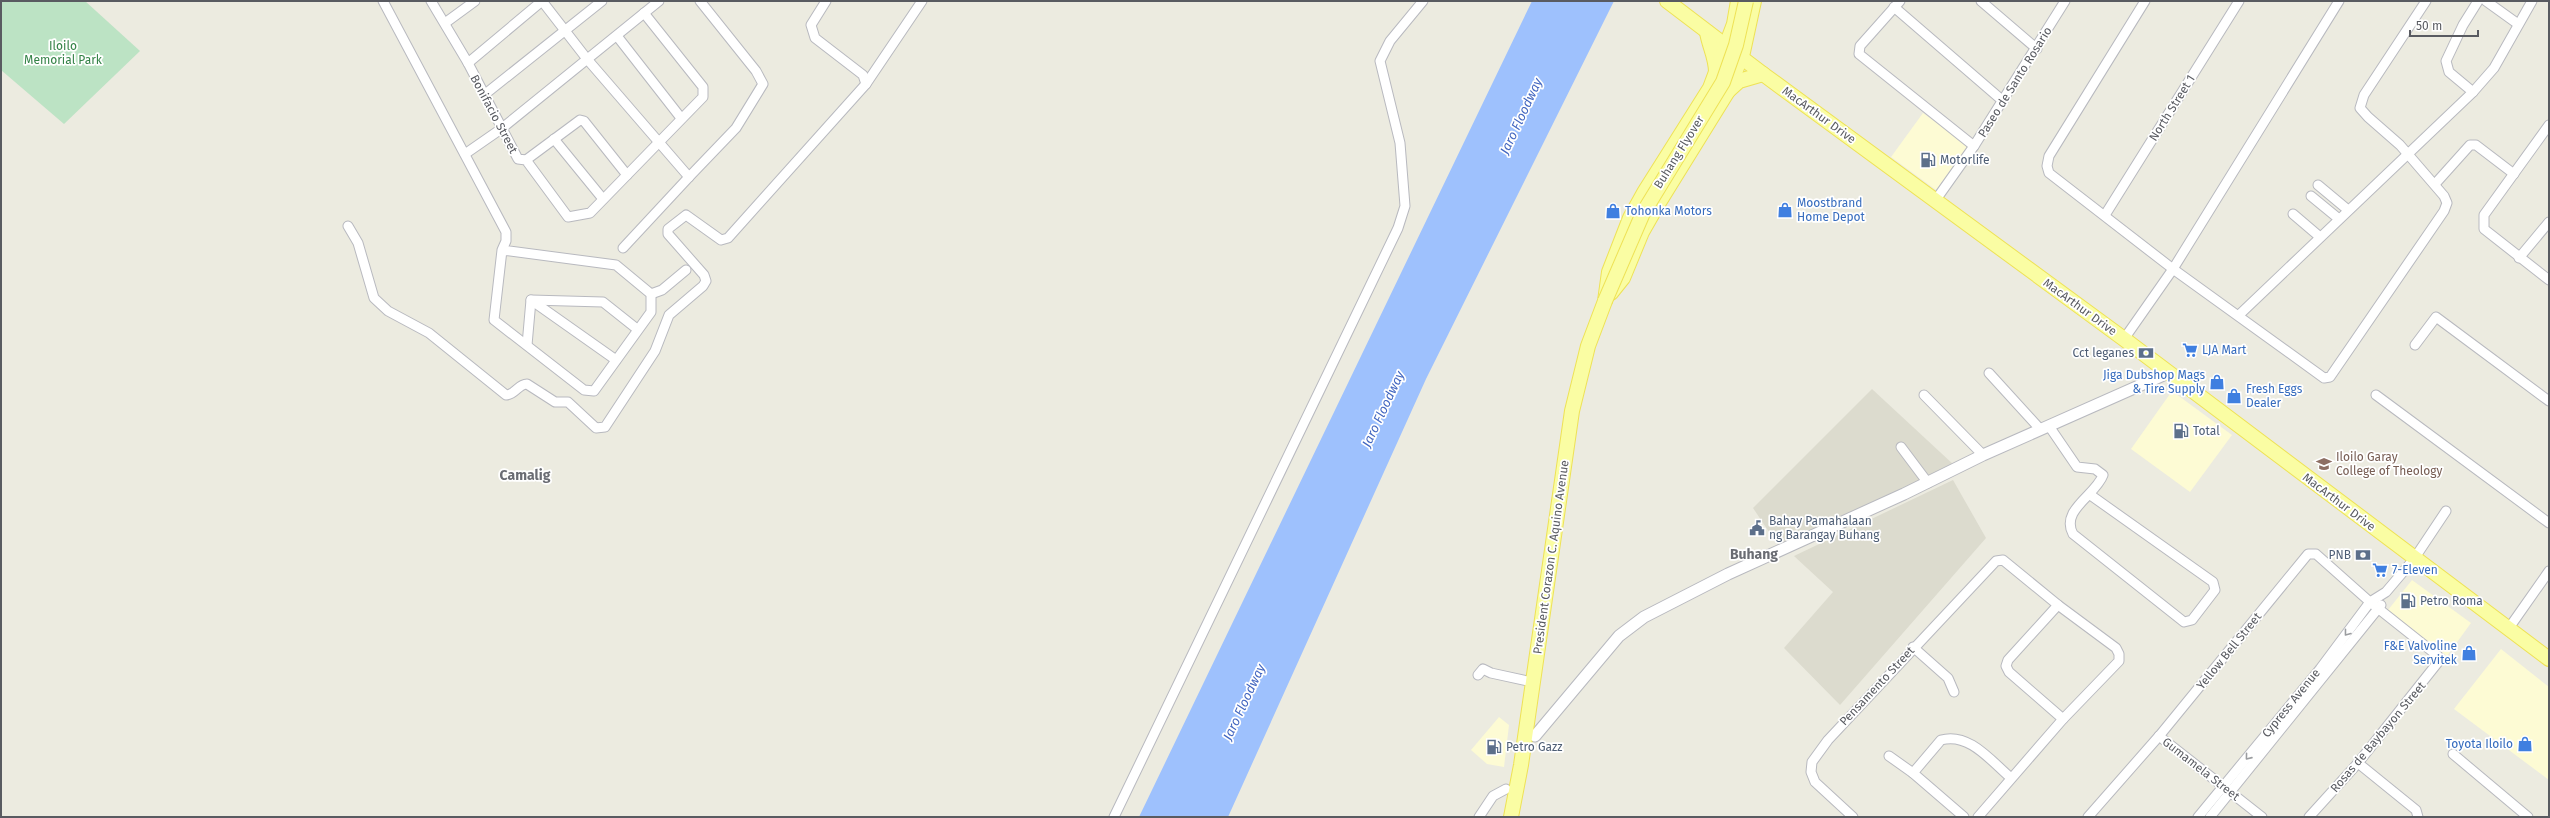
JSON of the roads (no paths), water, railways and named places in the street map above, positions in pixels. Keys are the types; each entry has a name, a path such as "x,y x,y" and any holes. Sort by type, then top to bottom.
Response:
{"main road":[{"name":"MacArthur Drive","path":"1667,1 1741,58 2124,339 2414,559 2549,659"},
{"name":"President Corazon C. Aquino Avenue","path":"1605,301 1623,278 1642,232 1728,91 1741,58 1749,29 1754,1"},
{"path":"1716,74 1716,61 1704,30 1726,25 1733,19 1740,3"},
{"name":"President Corazon C. Aquino Avenue","path":"1511,817 1520,769 1572,411 1588,346 1605,301 1609,272 1630,218 1659,166 1710,88 1734,24 1740,3"},
{"name":"Buhang Flyover","path":"1605,301 1643,213 1723,82 1736,45 1740,3"},
{"path":"1728,91 1739,81 1763,74 1751,49 1749,29"},
{"path":"1506,789 1517,777 1530,742 1535,736"}],"street":[{"path":"383,1 506,232 506,241 502,250 494,320 584,390 594,391 637,329 651,312 651,294 616,264 502,250"},
{"name":"Bonifacio Street","path":"432,1 468,63 501,129 518,159 526,160 568,216 585,216 603,199"},
{"path":"446,23 474,1"},
{"path":"468,63 542,1 587,59 689,178"},
{"path":"465,154 501,129 659,1"},
{"path":"623,248 736,128 763,84 756,71 700,1"},
{"path":"826,1 811,25 815,38 863,75 866,84"},
{"path":"348,226 358,243 374,298 388,311 429,333 506,395 527,384 555,402 568,402 596,428 600,429 605,427 655,351 669,315 706,281 704,276 668,234 668,229 680,217 686,215 721,240 728,238 866,84 922,1"},
{"path":"1114,817 1398,228 1405,206 1400,144 1380,61 1390,41 1422,1"},
{"path":"1981,1 2037,49"},
{"name":"Paseo de Santo Rosario","path":"1936,201 1974,146 2037,49 2065,1"},
{"path":"2145,1 2049,156 2047,166 2049,172 2173,269 2239,315 2320,376 2330,377 2444,211 2447,203 2444,196 2435,184 2408,153 2363,112 2360,104 2426,1"},
{"name":"North Street 1","path":"2104,215 2239,1"},
{"path":"2124,339 2173,269 2339,1"},
{"path":"2473,92 2450,72 2446,60 2463,25 2478,1"},
{"path":"2486,1 2518,24"},
{"path":"2239,315 2473,92 2494,68 2532,1"},
{"path":"484,95 599,2"},
{"path":"1974,146 1858,54 1860,46 1897,4 2003,100"},
{"path":"554,139 603,199 703,96 705,92 644,13"},
{"path":"617,36 681,118"},
{"path":"526,160 580,120 584,121 627,175"},
{"path":"2549,125 2484,215 2483,223 2484,229 2519,258 2549,280"},
{"path":"2435,184 2465,149 2473,144 2514,174"},
{"path":"2318,186 2348,210"},
{"path":"2311,196 2339,219"},
{"path":"2293,214 2320,237"},
{"path":"2519,258 2549,222"},
{"path":"651,294 662,290 686,270"},
{"path":"527,346 531,300"},
{"path":"531,300 602,302 637,329"},
{"path":"531,300 616,360"},
{"path":"2415,345 2436,317 2549,400"},
{"path":"1989,373 2044,427 2075,470 2095,469 2104,475 2101,481 2089,494 2070,517 2069,523 2073,534 2184,622 2192,620 2215,590 2213,582 2089,494"},
{"path":"1535,736 1584,677 1631,625 1728,574 1928,483 1983,455 2044,427 2168,373"},
{"path":"1924,395 1983,455"},
{"path":"2376,395 2549,523"},
{"path":"1901,447 1928,483"},
{"name":"Cypress Avenue","path":"2210,817 2228,789 2370,602 2386,592 2414,559 2446,510"},
{"name":"Yellow Bell Street","path":"2088,817 2159,736 2308,554 2316,554 2379,609"},
{"name":"Pensamento Street","path":"1853,817 1815,782 1811,772 1812,762 1828,740 1996,560 2003,560 2058,605"},
{"path":"2509,628 2549,571"},
{"name":"Cypress Avenue","path":"2198,817 2228,789 2379,609 2386,592"},
{"path":"1978,817 2063,719 2119,661 2119,654 2116,648 2058,605 2008,660 2006,666 2009,672 2063,719"},
{"name":"Rosas de Baybayon Street","path":"2309,817 2358,763 2439,661 2438,656 2379,609"},
{"path":"1913,648 1948,678 1954,692"},
{"path":"1478,675 1483,669 1498,675 1532,682"},
{"name":"Gumamela Street","path":"2159,736 2262,817"},
{"path":"1913,773 1941,740 1957,738 1967,741 2011,778"},
{"path":"2454,754 2528,817"},
{"path":"1889,756 1913,773 1964,817"},
{"path":"2358,763 2416,810 2418,817"},
{"path":"1479,817 1494,796 1506,789"}],"water":[{"name":"Jaro Floodway","path":"1532,1 1614,1 1426,379 1228,817 1139,817"}],"place":[{"name":"Motorlife","path":"1928,160"},
{"name":"Moostbrand Home Depot","path":"1785,210"},
{"name":"Tohonka Motors","path":"1613,211"},
{"name":"LJA Mart","path":"2190,350"},
{"name":"Cct leganes","path":"2146,353"},
{"name":"Jiga Dubshop Mags & Tire Supply","path":"2217,382"},
{"name":"Fresh Eggs Dealer","path":"2234,396"},
{"name":"Total","path":"2181,431"},
{"name":"Iloilo Garay College of Theology","path":"2324,464"},
{"name":"Bahay Pamahalaan ng Barangay Buhang","path":"1757,528"},
{"name":"PNB","path":"2363,555"},
{"name":"7-Eleven","path":"2380,570"},
{"name":"Petro Roma","path":"2408,601"},
{"name":"F&E Valvoline Servitek","path":"2469,653"},
{"name":"Toyota Iloilo","path":"2525,744"},
{"name":"Petro Gazz","path":"1494,747"}],"district":[{"name":"Camalig","path":"525,475"},
{"name":"Buhang","path":"1754,554"}],"park label":[{"name":"Iloilo Memorial Park","path":"63,53"}]}
